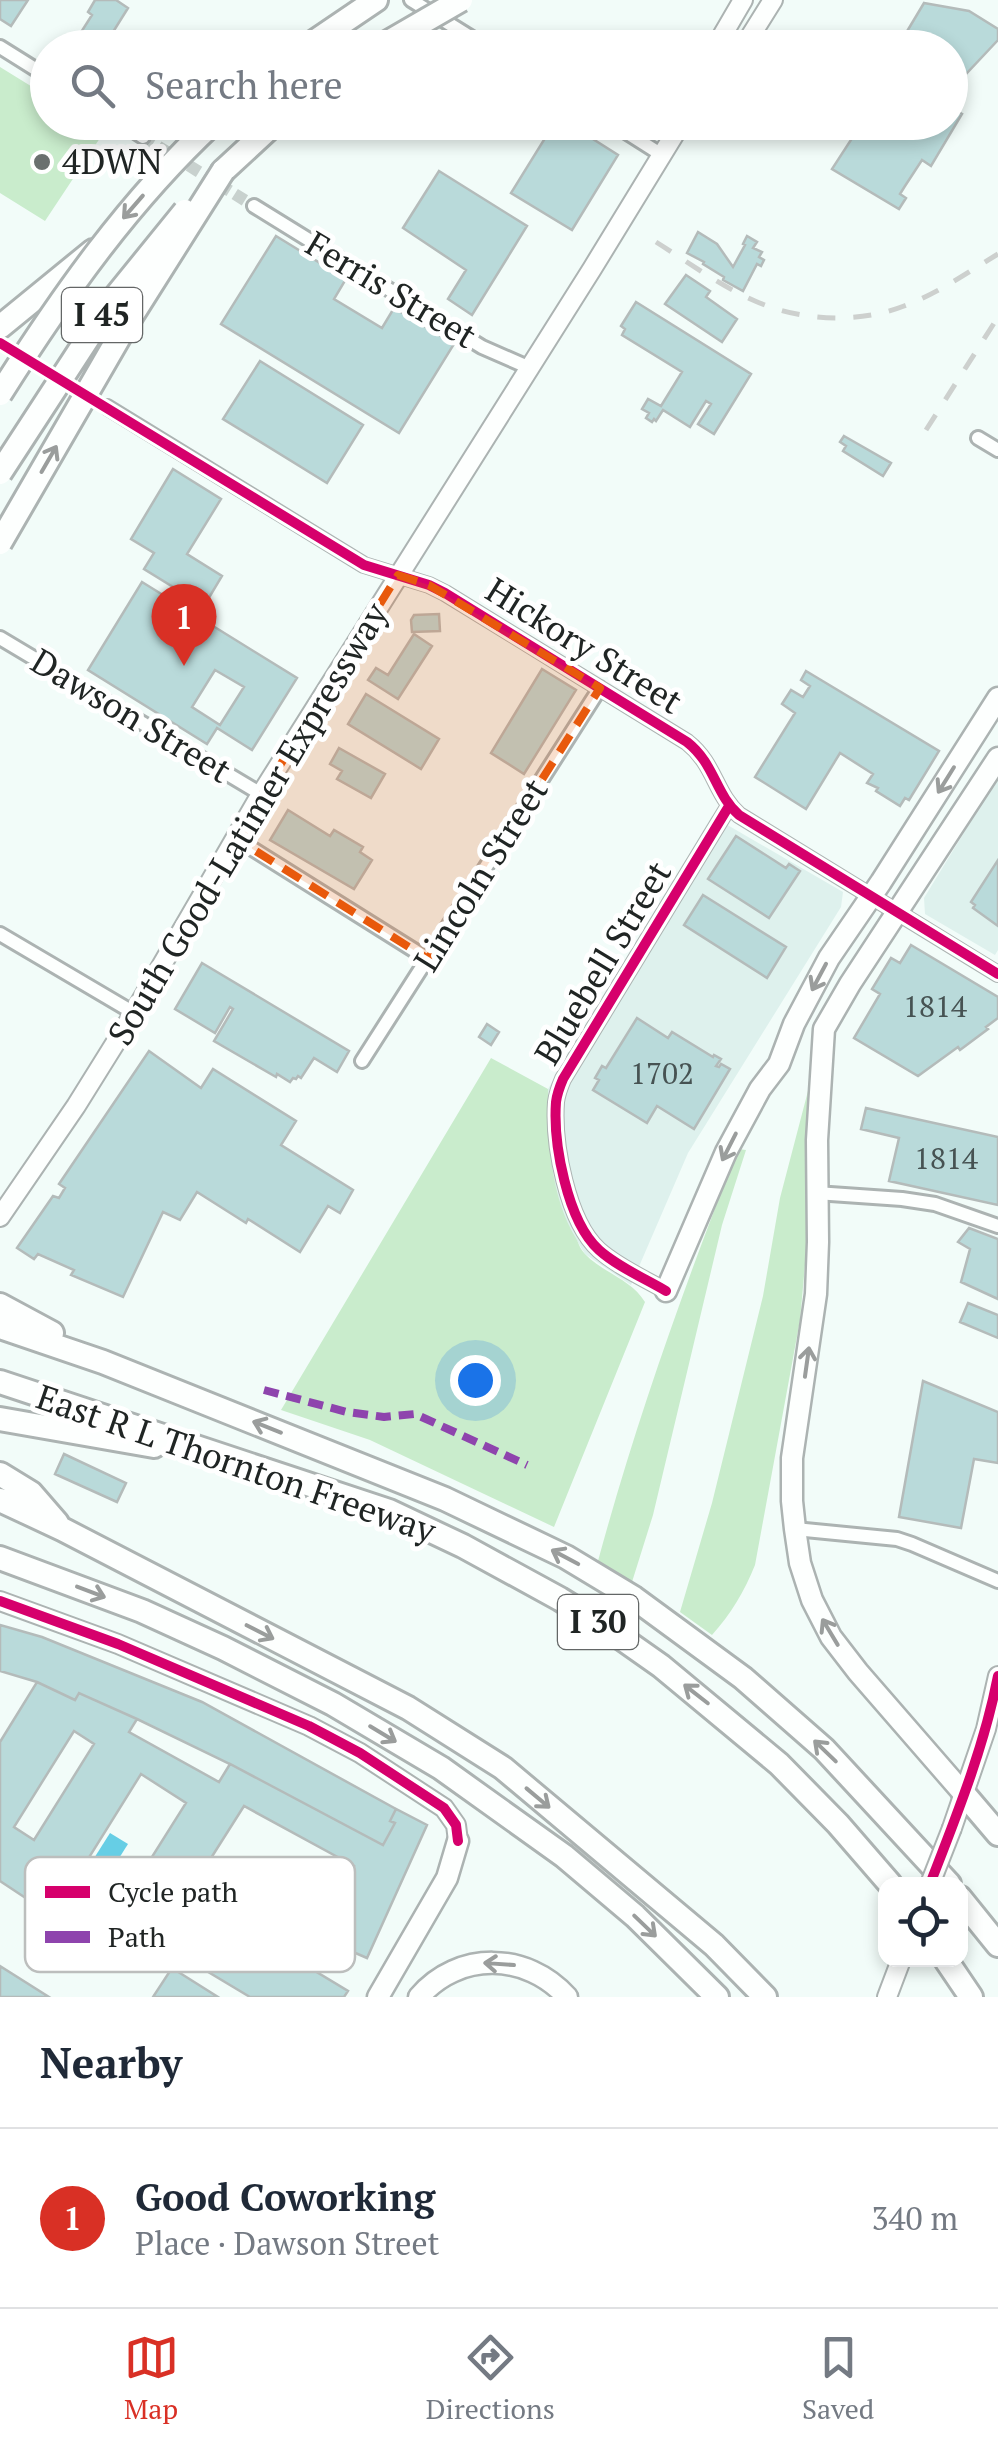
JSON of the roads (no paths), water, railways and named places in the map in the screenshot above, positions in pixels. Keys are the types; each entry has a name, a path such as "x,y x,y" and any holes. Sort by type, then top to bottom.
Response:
{"highway":[{"path":"332,30 376,0"},
{"path":"409,30 461,0"},
{"name":"I 45","path":"103,243 196,140"},
{"name":"I 45","path":"0,473 112,301 172,225 256,140"},
{"path":"0,543 129,320 224,170"},
{"path":"0,327 103,243"},
{"path":"0,394 103,243"},
{"path":"0,1305 103,1362"},
{"path":"0,1327 103,1362 445,1499 566,1558 634,1598 743,1678 824,1749 943,1877"},
{"name":"East R L Thornton Freeway","path":"0,1382 389,1511 464,1546 560,1599 607,1628 701,1698 778,1764 884,1877"},
{"path":"0,1420 240,1464"},
{"path":"0,1474 31,1493 62,1529"},
{"path":"0,1500 408,1708 503,1768 714,1945 784,1997"},
{"path":"0,1558 142,1611 223,1648 333,1704 441,1768 564,1856 636,1916 716,1996"},
{"path":"964,1794 998,1834"},
{"path":"968,1906 989,1926 998,1945"},
{"path":"714,1945 764,1997"},
{"path":"951,1967 972,1997"}],"main road":[{"path":"726,30 743,0"},
{"path":"755,30 773,0"},
{"name":"South Good-Latimer Expressway","path":"0,1217 76,1106 261,794 671,140"},
{"path":"666,1291 726,1152 760,1088 779,1064 794,1024 830,958 998,698"},
{"path":"964,1794 858,1672 831,1637 812,1600 800,1563 795,1529 792,1458 816,1294 817,1140 824,1030 998,758"},
{"path":"0,1600 118,1644 309,1726 360,1753 444,1808 456,1825 458,1841 447,1878 378,1997"},
{"path":"933,1877 986,1729 998,1676"},
{"path":"423,1992 472,1965 506,1962 527,1968 567,1997"},
{"path":"887,1997 898,1967"}],"street":[{"path":"411,0 459,30"},
{"path":"0,46 30,65"},
{"path":"638,140 662,155"},
{"name":"Ferris Street","path":"254,206 482,346 530,368"},
{"name":"Hickory Street","path":"107,407 364,565 445,592 600,688 698,751 729,806 739,816 998,974"},
{"path":"978,438 998,450"},
{"name":"Dawson Street","path":"0,638 261,794"},
{"name":"Lincoln Street","path":"362,1061 600,688"},
{"name":"Bluebell Street","path":"666,1291 598,1249 584,1231 564,1179 556,1100 562,1079 729,806"},
{"name":"Dawson Street","path":"235,838 428,959"},
{"path":"0,934 134,1012"},
{"path":"816,1193 902,1198 935,1204 998,1226"},
{"path":"795,1529 897,1539 998,1580"}],"water":[{"path":"110,1833 128,1844 120,1857 95,1857"}],"tunnel":[{"path":"148,140 254,206"},
{"path":"0,343 107,407"}],"railway":[{"path":"656,242 755,301 791,313 829,318 868,316 904,306 998,254"},
{"path":"926,430 998,317"}],"place":[{"name":"4DWN","path":"42,162"},
{"name":"Good Coworking","path":"184,666"}]}
